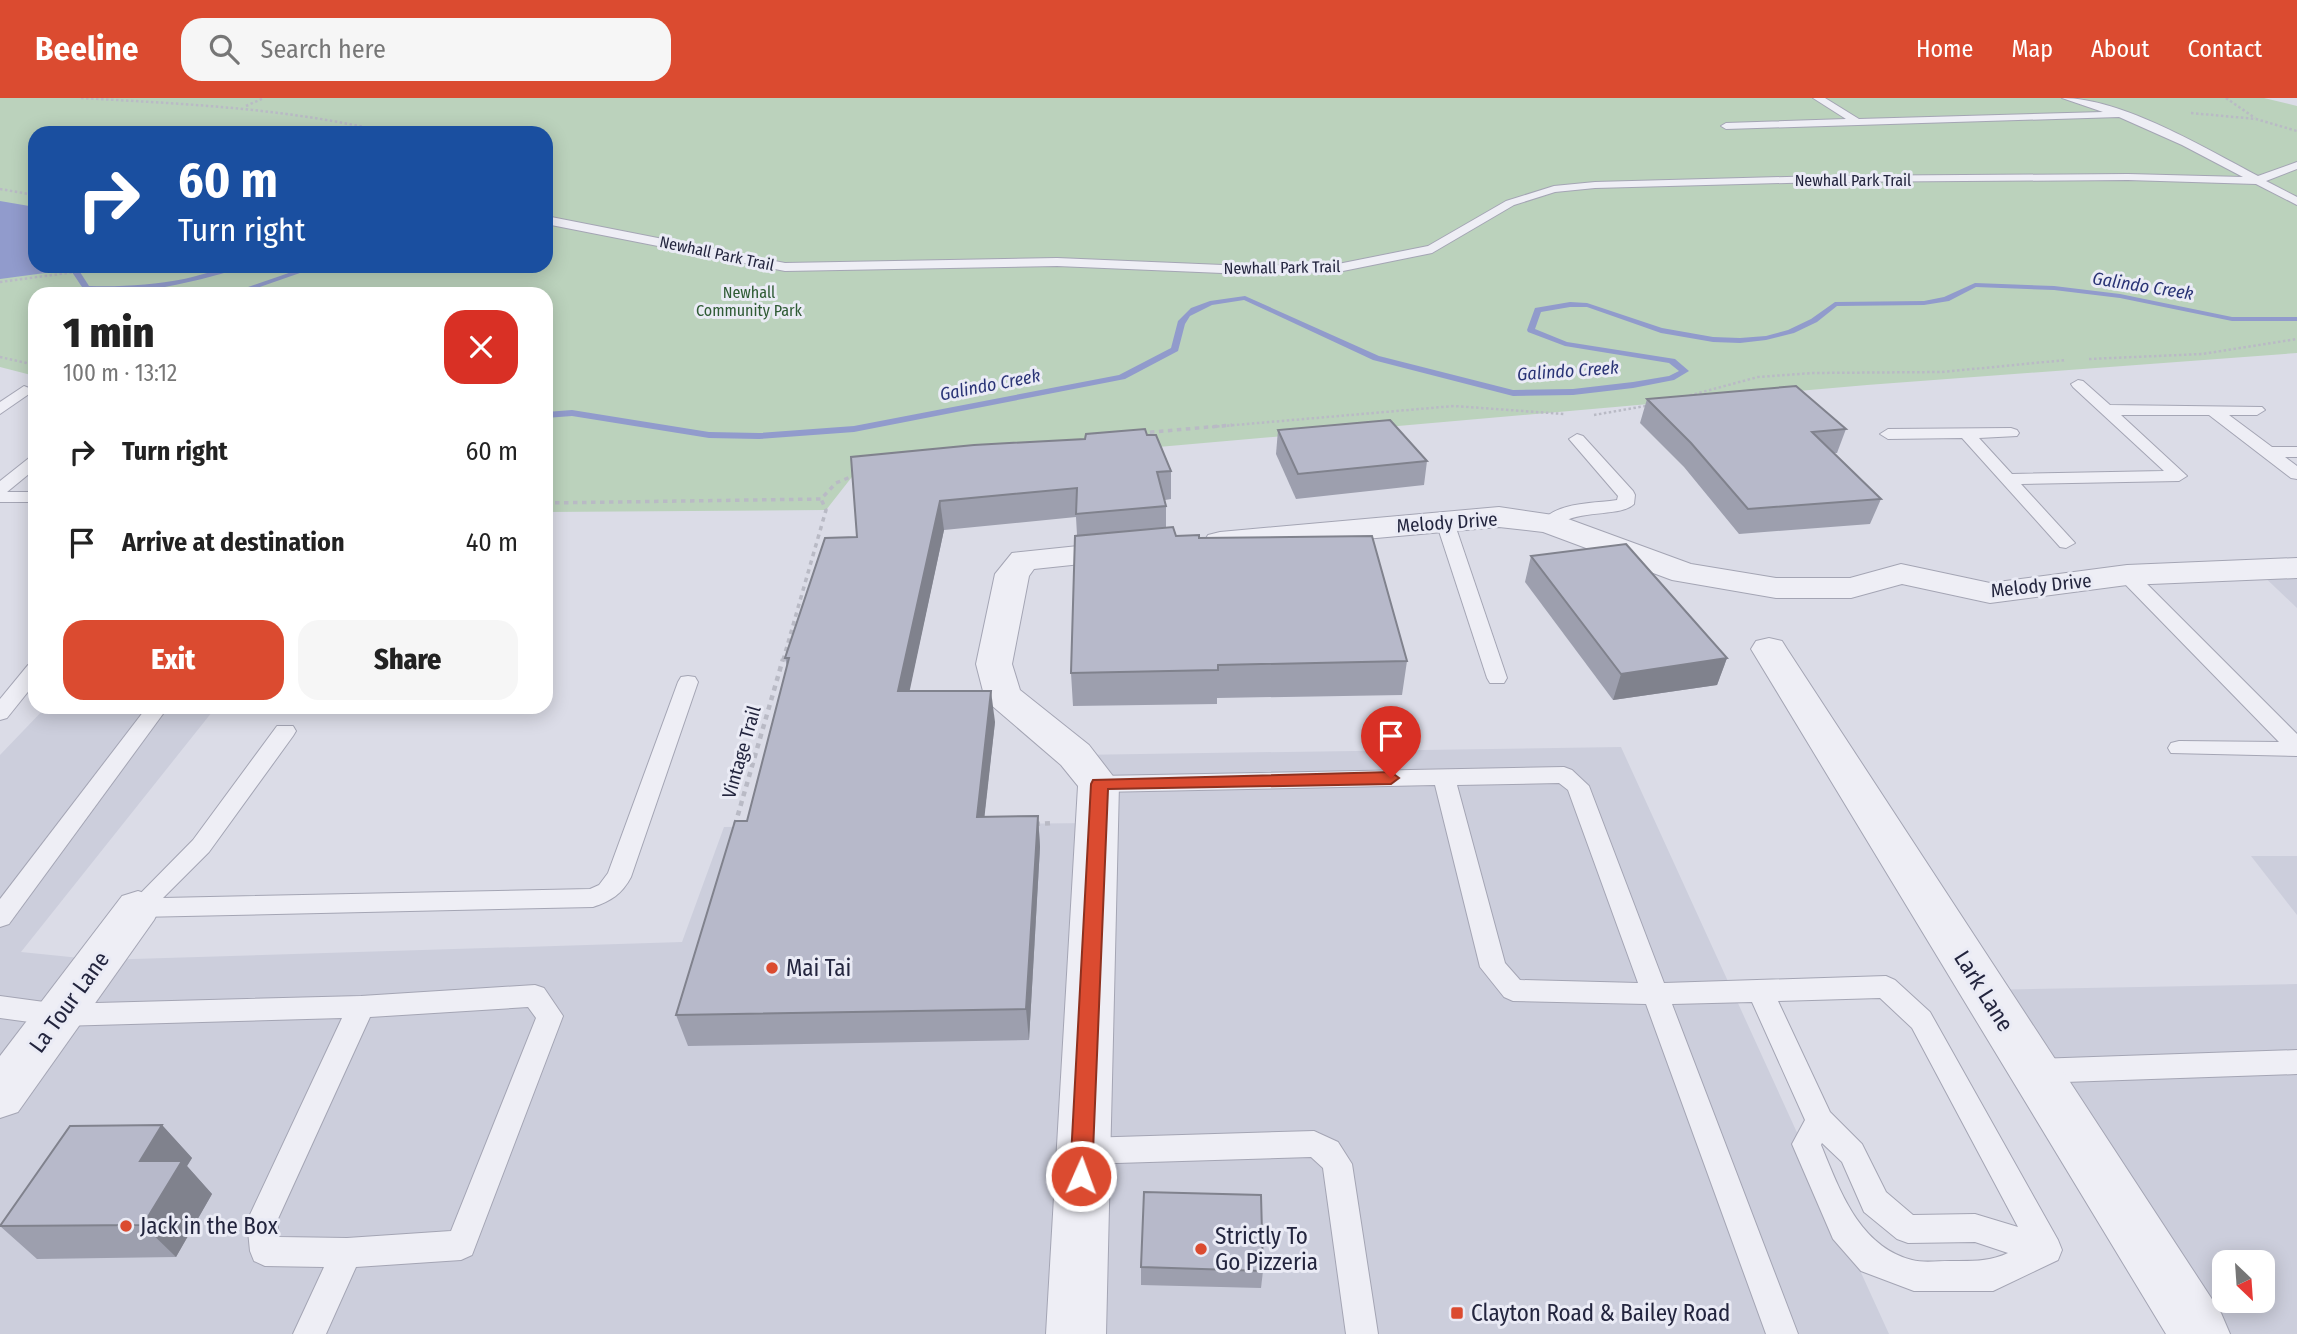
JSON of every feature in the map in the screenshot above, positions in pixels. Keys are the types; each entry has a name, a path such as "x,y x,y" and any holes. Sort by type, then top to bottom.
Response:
{"street":[{"name":"Melody Drive","path":"1098,803 1075,755 1003,695 994,664 1012,574 1024,560 1499,517 1549,523 1684,573 1776,587 1851,588 1901,574 1990,593 2127,575 2297,568"},
{"name":"Lark Lane","path":"1769,649 2200,1334"},
{"path":"1076,1334 1098,803"},
{"name":"La Tour Lane","path":"0,1096 138,908"}],"lane":[{"path":"1818,98 1857,122"},
{"path":"2067,98 2157,127 2297,202"},
{"path":"1726,126 2122,114"},
{"name":"Newhall Park Trail","path":"553,221 785,267 1056,262 1246,270 1325,268 1432,248 1484,220 1510,202 1554,189 1581,186 1822,179 2127,177 2256,181 2297,165"},
{"path":"2008,479 2179,476 2078,384"},
{"path":"0,409 24,390"},
{"path":"2106,410 2257,410"},
{"path":"2213,410 2297,474"},
{"path":"1966,433 2066,543"},
{"path":"1888,434 2011,433"},
{"path":"1549,523 1561,513 1625,504 1627,495 1577,439"},
{"path":"2268,452 2297,452"},
{"path":"0,489 28,467"},
{"path":"0,497 28,497"},
{"path":"1445,522 1497,678"},
{"path":"2127,575 2297,748"},
{"path":"0,713 28,678"},
{"path":"138,908 593,898 608,891 619,877 688,682"},
{"path":"0,917 153,714"},
{"path":"138,908 201,846 285,731"},
{"path":"2179,748 2297,748"},
{"path":"1098,803 1444,777 1564,775 1578,786 1782,1334"},
{"path":"1444,777 1493,967 1513,990 1656,994 1886,987 1921,1020 2047,1250"},
{"path":"1760,991 1820,1121 1852,1153 1875,1202 1908,1228 1975,1228 2047,1250"},
{"path":"0,1007 60,1016 361,1007 536,996 550,1016 461,1245 347,1253 264,1251 262,1221 361,1007"},
{"path":"2034,1071 2297,1062"},
{"path":"1820,1121 1807,1144 1815,1167 1844,1229 1872,1260 1914,1276 1993,1276 2047,1250"},
{"path":"1082,1151 1314,1144 1328,1151 1338,1164 1362,1334"},
{"path":"309,1334 347,1253"}],"path":[{"path":"81,98 244,107 361,126"},
{"path":"244,107 264,98"},
{"path":"2226,98 2256,119"},
{"path":"2192,114 2256,119 2297,131"},
{"path":"0,189 28,194"},
{"path":"0,282 68,273"},
{"path":"2087,359 2202,354 2297,340"},
{"path":"0,357 28,363"},
{"path":"1678,398 1758,377 1813,373 1942,372 2077,359"},
{"path":"1591,416 1658,403"},
{"path":"1140,433 1454,407 1572,415"},
{"path":"553,503 821,499 836,483 860,473"},
{"name":"Vintage Trail","path":"748,826 734,827 826,510 821,499"},
{"path":"1027,824 1098,803"}],"shaded area":[{"path":"2255,568 2297,568 2297,608"},
{"path":"39,714 210,714 21,952 100,960 682,942 724,827 1097,823 1075,755 1621,747 1889,1334 0,1334 0,755"},
{"path":"2251,856 2297,856 2297,915"},
{"path":"2297,984 2297,1334 2199,1334 1983,990"}],"green space":[{"name":"Newhall Community Park","path":"0,98 2264,98 2297,106 2297,353 1867,385 855,473 826,510 553,512 553,287 28,287 28,374 0,367"}],"water":[{"path":"0,201 28,206 28,273 45,273 0,279"}],"building":[{"path":"1796,386 1846,429 1812,432 1881,499 1748,509 1691,443 1647,399"},
{"path":"1390,420 1427,461 1298,474 1278,430"},
{"path":"1145,429 1147,435 1156,435 1171,471 1157,472 1166,506 1076,514 1077,488 940,501 898,691 991,691 977,817 1038,816 1026,1009 676,1015 735,821 747,821 789,658 785,658 825,538 857,537 851,457 974,445 1085,439 1086,434"},
{"path":"1173,527 1176,536 1199,535 1199,538 1372,536 1407,661 1218,665 1218,670 1071,673 1075,536"},
{"path":"1626,544 1727,658 1621,674 1531,556"},
{"path":"162,1125 140,1161 182,1161 143,1225 0,1226 70,1126"},
{"name":"Strictly To Go Pizzeria","path":"1144,1192 1261,1195 1263,1271 1141,1267"}],"waterway":[{"name":"Galindo Creek","path":"77,273 86,287"},
{"name":"Galindo Creek","path":"146,287 216,273"},
{"name":"Galindo Creek","path":"253,287 295,273"},
{"name":"Galindo Creek","path":"553,414 572,413 709,435 759,436 854,429 1122,377 1175,349 1182,321 1194,310 1210,303 1245,298 1376,358 1513,393 1573,392 1633,385 1671,378 1685,371 1672,361 1565,344 1531,330 1538,310 1570,304 1594,307 1636,323 1686,336 1740,341 1791,331 1814,320 1835,304 1924,303 1946,299 1975,285 2054,288 2120,296 2232,319 2297,319"}],"place":[{"name":"Mai Tai","path":"772,968"},
{"name":"Jack in the Box","path":"126,1226"},
{"name":"Strictly To Go Pizzeria","path":"1201,1249"},
{"name":"Clayton Road & Bailey Road","path":"1457,1313"}],"route":[{"path":"1081,1176 1099,784 1391,778"}]}
